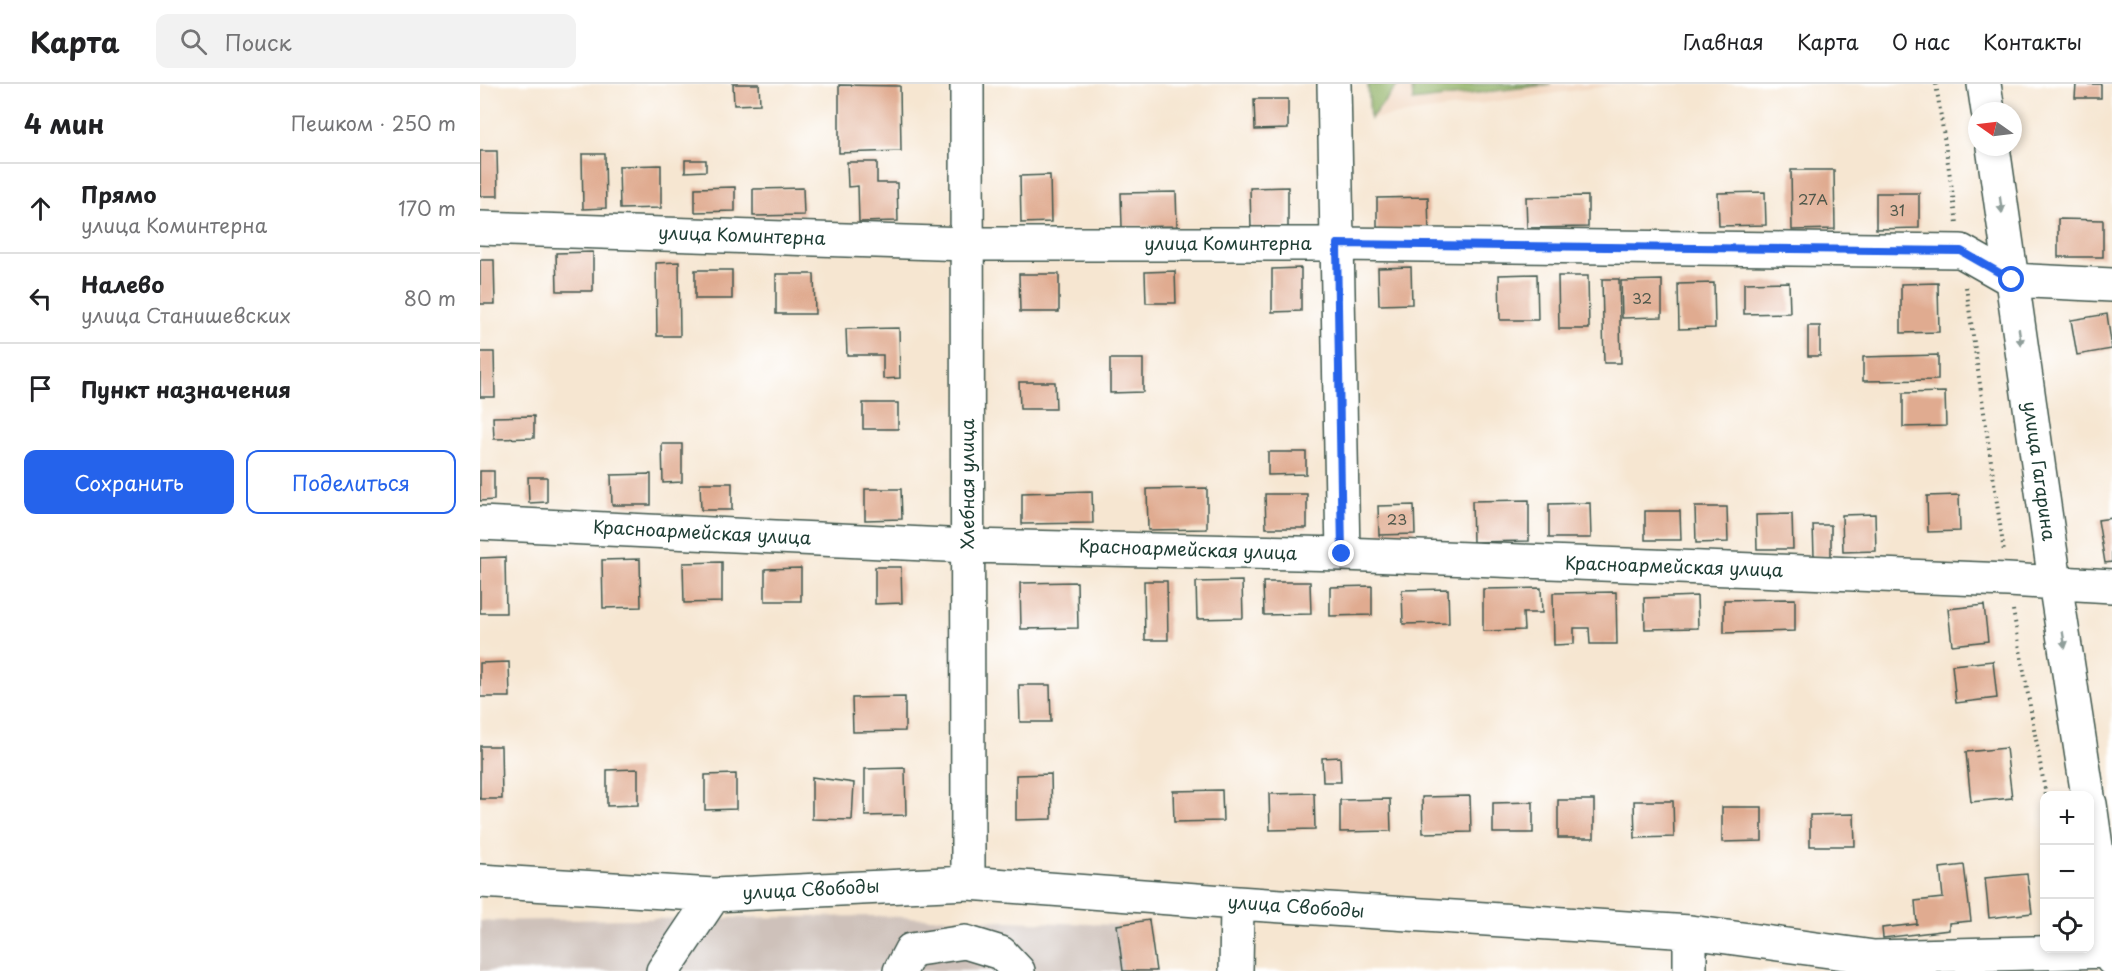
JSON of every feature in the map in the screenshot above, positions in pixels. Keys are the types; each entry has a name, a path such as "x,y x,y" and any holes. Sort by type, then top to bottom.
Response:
{"street":[{"name":"Хлебная улица","path":"967,84 968,883"},
{"path":"1334,84 1342,554"},
{"path":"1984,84 1987,102"},
{"name":"улица Гагарина","path":"1994,156 2087,791"},
{"name":"улица Коминтерна","path":"480,228 967,244 1337,244 1961,251 2012,280 2112,285"},
{"name":"Красноармейская улица","path":"480,523 968,546 1342,554 2112,586"},
{"path":"2094,833 2111,955"},
{"name":"улица Свободы","path":"480,881 714,895 968,883 1690,932 1874,957 2111,955"},
{"path":"663,971 714,895"},
{"path":"1236,971 1237,903"},
{"path":"1690,932 1690,971"},
{"path":"900,971 911,950 965,942 1001,953 1018,971"}],"path":[{"path":"1936,84 2008,580 2045,791"}],"shaded area":[{"path":"1368,84 1622,84 1370,119"},
{"path":"874,916 1117,925 1123,971 480,971 480,921"}],"green space":[{"path":"1368,84 1399,84 1370,119"},
{"path":"1412,84 1551,84 1413,101"}],"building":[{"path":"733,84 759,84 760,104 734,105"},
{"path":"2076,84 2101,84 2101,98 2075,98"},
{"path":"839,85 900,86 901,151 839,153"},
{"path":"1254,99 1288,99 1288,129 1255,130"},
{"path":"480,151 497,151 498,196 480,196"},
{"path":"582,154 605,154 606,208 583,209"},
{"path":"685,160 706,160 706,171 685,172"},
{"path":"847,162 877,162 877,183 897,183 898,221 859,222 858,186 848,187"},
{"path":"661,165 661,208 620,209 619,166"},
{"path":"1791,170 1834,170 1835,229 1792,230"},
{"path":"1050,175 1051,222 1021,223 1020,176"},
{"path":"735,187 735,211 695,212 695,188"},
{"path":"1288,187 1288,228 1251,229 1250,188"},
{"path":"803,188 804,215 753,216 753,189"},
{"path":"1176,192 1177,226 1122,227 1121,193"},
{"path":"1765,192 1766,225 1719,226 1718,193"},
{"path":"1876,193 1919,193 1919,228 1876,229"},
{"path":"1588,196 1588,227 1527,228 1526,197"},
{"path":"1428,197 1429,233 1377,234 1377,198"},
{"path":"2058,219 2103,220 2103,257 2058,257"},
{"path":"593,252 593,291 557,291 556,253"},
{"path":"480,260 494,260 495,304 480,304"},
{"path":"679,262 680,336 657,336 656,263"},
{"path":"1411,267 1412,304 1379,305 1378,268"},
{"path":"1301,268 1301,311 1272,312 1272,269"},
{"path":"695,270 732,270 732,299 695,299"},
{"path":"1175,271 1176,303 1146,303 1145,272"},
{"path":"776,274 814,274 815,314 776,314"},
{"path":"1019,274 1059,274 1059,312 1020,312"},
{"path":"1537,274 1538,320 1500,320 1499,275"},
{"path":"1558,276 1588,276 1589,329 1559,329"},
{"path":"1602,279 1619,279 1621,363 1604,363"},
{"path":"1662,280 1662,317 1622,318 1621,281"},
{"path":"1789,282 1790,313 1744,314 1744,283"},
{"path":"1714,283 1715,328 1679,329 1678,284"},
{"path":"1938,283 1939,332 1901,333 1901,284"},
{"path":"2107,314 2112,349 2077,355 2071,320"},
{"path":"1808,326 1820,326 1820,356 1808,356"},
{"path":"899,328 900,378 883,379 883,355 847,355 846,329"},
{"path":"480,352 494,352 495,397 480,397"},
{"path":"1938,355 1938,380 1863,381 1863,357"},
{"path":"1110,359 1143,359 1143,392 1110,393"},
{"path":"1019,382 1055,382 1056,409 1020,409"},
{"path":"1945,392 1946,426 1903,427 1903,393"},
{"path":"863,403 898,403 898,429 863,429"},
{"path":"534,416 534,438 494,439 493,417"},
{"path":"662,444 682,444 682,482 663,483"},
{"path":"1268,452 1306,452 1306,474 1268,475"},
{"path":"480,471 494,471 494,500 480,501"},
{"path":"651,474 651,505 612,505 611,475"},
{"path":"528,477 547,477 547,502 529,503"},
{"path":"700,483 732,483 732,510 701,510"},
{"path":"1207,488 1207,529 1148,530 1147,489"},
{"path":"865,489 901,489 902,519 865,520"},
{"path":"1092,491 1093,523 1022,524 1022,493"},
{"path":"1265,494 1307,494 1307,528 1266,528"},
{"path":"1959,495 1960,531 1928,532 1927,496"},
{"path":"1529,500 1529,541 1473,542 1472,501"},
{"path":"1590,503 1591,538 1549,538 1549,504"},
{"path":"1414,505 1415,534 1379,535 1378,506"},
{"path":"1695,507 1727,507 1728,542 1696,543"},
{"path":"1645,511 1680,511 1681,540 1645,540"},
{"path":"1792,514 1793,549 1757,549 1756,515"},
{"path":"1875,514 1876,551 1843,552 1842,515"},
{"path":"2112,518 2112,562 2105,563 2098,520"},
{"path":"1813,525 1831,525 1831,556 1814,556"},
{"path":"505,557 506,613 480,613 480,558"},
{"path":"640,559 641,607 603,608 602,560"},
{"path":"722,562 722,602 684,603 683,563"},
{"path":"875,567 901,567 902,603 875,604"},
{"path":"801,568 801,601 765,601 765,569"},
{"path":"1144,581 1167,581 1168,640 1145,640"},
{"path":"1242,581 1243,618 1197,619 1196,582"},
{"path":"1077,582 1078,628 1021,629 1020,583"},
{"path":"1263,582 1310,582 1311,614 1264,615"},
{"path":"1372,586 1372,615 1330,616 1330,587"},
{"path":"1541,588 1542,613 1523,613 1524,630 1483,631 1483,589"},
{"path":"1448,589 1449,623 1403,624 1402,590"},
{"path":"1616,592 1617,644 1590,644 1589,628 1574,628 1574,644 1554,645 1553,593"},
{"path":"1697,596 1698,628 1645,629 1644,598"},
{"path":"1795,599 1795,631 1724,633 1724,600"},
{"path":"1984,605 1988,641 1952,645 1948,609"},
{"path":"1993,661 1997,698 1956,703 1952,665"},
{"path":"509,662 510,697 480,697 480,663"},
{"path":"1019,685 1050,685 1051,722 1020,722"},
{"path":"905,697 905,731 853,732 852,698"},
{"path":"480,746 501,746 502,799 480,799"},
{"path":"2006,748 2012,798 1971,802 1966,752"},
{"path":"1340,757 1341,782 1323,782 1322,758"},
{"path":"905,768 906,815 865,816 865,769"},
{"path":"638,769 638,805 607,806 607,770"},
{"path":"736,774 736,809 705,810 705,775"},
{"path":"1051,774 1052,819 1016,820 1016,775"},
{"path":"812,777 854,783 852,820 812,819"},
{"path":"1222,790 1223,821 1174,822 1173,791"},
{"path":"1314,793 1315,829 1270,830 1269,794"},
{"path":"1470,796 1471,832 1423,833 1422,797"},
{"path":"1390,799 1391,831 1340,832 1340,800"},
{"path":"1558,800 1594,800 1594,838 1558,838"},
{"path":"1634,801 1673,801 1674,837 1635,838"},
{"path":"1533,802 1533,833 1493,833 1493,803"},
{"path":"1722,807 1762,807 1762,841 1722,842"},
{"path":"1854,814 1855,846 1810,846 1810,815"},
{"path":"1964,865 1971,921 1949,923 1949,930 1883,938 1882,928 1917,924 1915,901 1943,898 1940,868"},
{"path":"2027,874 2032,913 1989,918 1985,878"},
{"path":"1149,920 1156,971 1123,971 1117,925"}],"route":[{"path":"1342,554 1337,244 1961,251 2012,280"}]}
